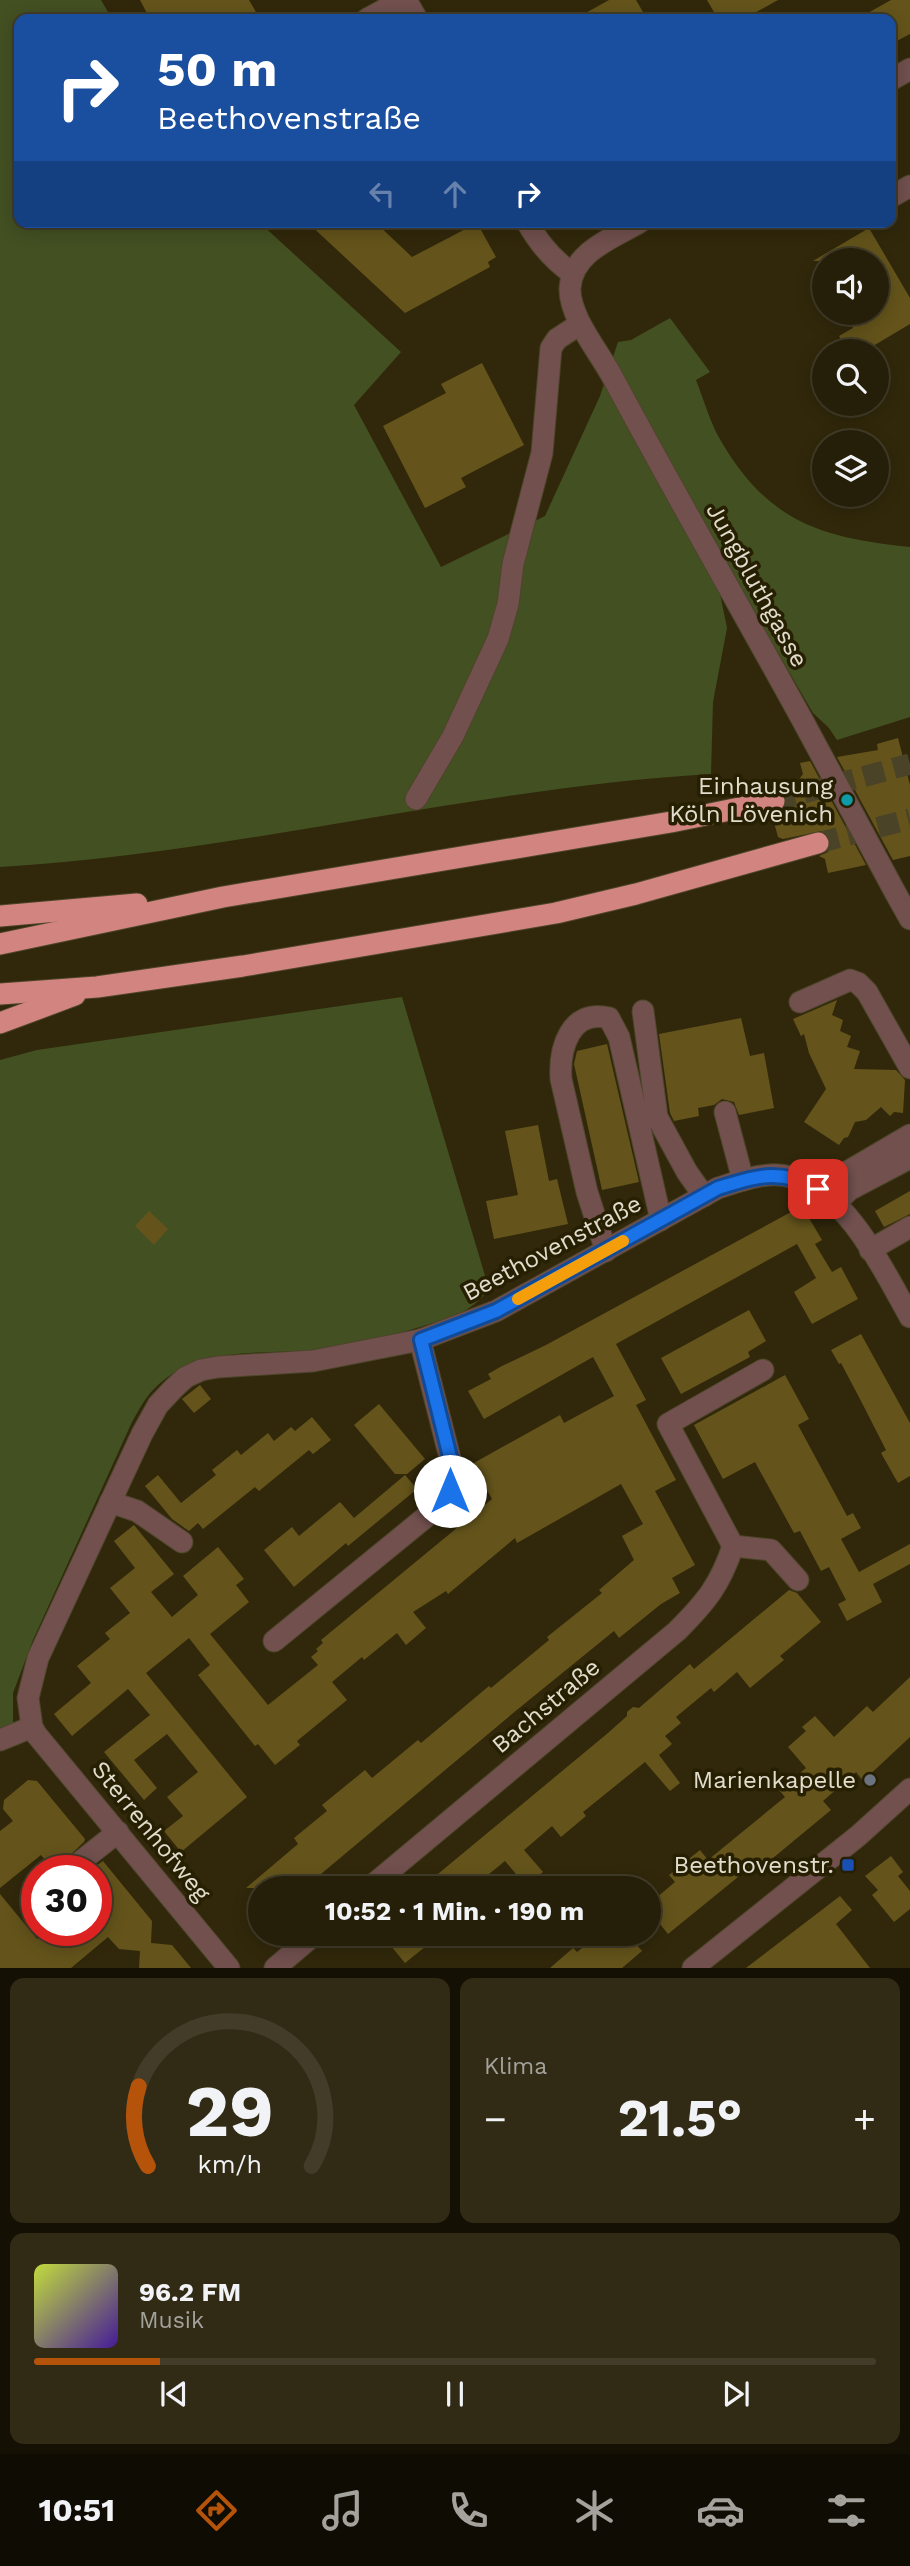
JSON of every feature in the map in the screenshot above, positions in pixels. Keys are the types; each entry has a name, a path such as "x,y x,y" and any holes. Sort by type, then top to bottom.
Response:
{"highway":[{"path":"0,944 223,897 632,829 774,801"},
{"path":"0,994 97,988 270,962 556,913 636,894 818,843"},
{"path":"0,916 223,897"},
{"path":"0,1023 97,988"}],"street":[{"path":"377,14 404,0"},
{"path":"530,228 550,256 573,274 586,255 630,228"},
{"name":"Jungbluthgasse","path":"573,274 571,300 580,324 610,372 910,919"},
{"path":"416,799 453,736 498,639 508,604 513,564 542,453 551,348 557,339 580,324"},
{"path":"800,1002 850,980 858,983 867,992 910,1068"},
{"path":"643,1012 657,1116 687,1172 704,1196"},
{"path":"606,1251 587,1192 561,1079 560,1061 565,1044 574,1028 586,1017 609,1018 619,1037 662,1220"},
{"path":"725,1112 743,1180"},
{"path":"818,1189 910,1135"},
{"path":"835,1204 849,1190 910,1158"},
{"name":"Beethovenstraße","path":"31,1721 30,1689 38,1658 110,1502 158,1405 187,1377 201,1370 313,1361 421,1340 496,1311 718,1188 754,1177 789,1176 818,1189 835,1204 854,1224 910,1317"},
{"path":"870,1250 910,1227"},
{"path":"274,1641 427,1516 450,1491 453,1480 452,1465 421,1340"},
{"path":"763,1370 668,1424 733,1546 771,1550 798,1580"},
{"path":"110,1502 137,1511 182,1542"},
{"name":"Bachstraße","path":"383,1876 677,1632 706,1602 725,1571 733,1546"},
{"path":"0,1740 31,1721"},
{"name":"Sterrenhofweg","path":"31,1721 229,1968"},
{"path":"693,1968 858,1836 910,1789"},
{"path":"90,1855 118,1832"},
{"path":"275,1968 301,1946"}],"green space":[{"path":"0,0 101,0 109,14 14,14 14,228 266,228 401,352 354,405 441,567 545,516 600,396 618,342 631,340 670,318 710,372 696,380 710,419 739,468 758,490 778,508 824,531 850,538 910,547 910,717 837,740 813,713 739,586 720,594 727,628 713,702 711,774 533,792 178,849 0,867"},
{"path":"402,997 489,1289 466,1310 450,1318 333,1349 210,1358 170,1375 153,1390 132,1422 33,1640 13,1693 13,1726 0,1732 0,1060 37,1050"}],"building":[{"path":"140,0 249,0 257,14 147,14"},
{"path":"609,0 636,0 644,14 584,14"},
{"path":"707,0 778,0 753,14 715,14"},
{"path":"891,0 910,0 910,34 896,41 896,14 866,14"},
{"path":"313,228 381,228 412,257 467,228 480,228 496,257 488,262 490,267 405,313"},
{"path":"869,228 881,248 835,248"},
{"path":"889,262 910,298 910,324 885,339 841,339 839,336 853,328 851,325 889,325"},
{"path":"482,363 524,445 461,478 466,487 425,508 383,426 446,393 441,384"},
{"path":"898,738 910,785 910,856 893,860 837,757 878,750 877,744"},
{"path":"810,761 866,865 828,873 825,859 819,856 828,852 831,840 822,831 783,839 778,837 772,815 786,806 786,797 803,774 800,763"},
{"path":"837,1000 832,1015 843,1020 840,1031 851,1036 847,1047 860,1051 854,1069 896,1070 905,1080 903,1113 894,1112 890,1116 881,1107 866,1120 855,1122 848,1137 839,1145 804,1122 826,1089 809,1053 804,1034 801,1036 793,1019"},
{"path":"741,1018 750,1056 764,1053 774,1108 739,1115 734,1102 722,1099 714,1105 698,1108 699,1116 674,1121 670,1113 659,1034"},
{"path":"607,1044 639,1182 602,1190 574,1064 577,1051"},
{"path":"538,1125 549,1181 557,1179 568,1224 494,1239 486,1201 518,1195 505,1131"},
{"path":"910,1191 910,1214 884,1227 875,1211"},
{"path":"802,1206 822,1240 815,1244 832,1272 841,1267 858,1299 812,1324 794,1292 816,1278 797,1244 616,1344 646,1400 636,1405 676,1480 655,1491 695,1565 672,1578 680,1593 661,1604 619,1638 614,1631 319,1876 260,1876 298,1844 294,1838 327,1811 322,1805 365,1770 372,1778 418,1740 421,1743 549,1640 547,1637 602,1593 599,1590 634,1560 622,1536 643,1524 621,1484 517,1543 515,1538 448,1594 446,1591 413,1612 426,1628 406,1645 397,1633 332,1682 347,1700 297,1741 300,1745 275,1765 258,1744 255,1746 198,1675 210,1665 189,1638 146,1673 247,1797 181,1852 164,1831 183,1816 167,1797 198,1772 167,1734 134,1760 157,1788 144,1800 104,1752 150,1715 128,1689 72,1736 54,1714 91,1683 77,1666 110,1639 105,1633 130,1613 110,1588 135,1568 114,1541 134,1525 174,1574 151,1592 172,1617 198,1595 183,1576 218,1547 244,1579 236,1585 249,1602 210,1634 268,1705 318,1665 311,1657 323,1643 321,1640 492,1499 472,1464 560,1415 564,1423 614,1396 593,1357 484,1419 468,1391 491,1379 488,1374"},
{"path":"149,1211 168,1229 154,1245 135,1226"},
{"path":"749,1310 766,1341 748,1352 750,1357 681,1394 661,1358"},
{"path":"861,1334 910,1423 910,1476 898,1483 881,1453 886,1450 841,1363 839,1364 831,1350"},
{"path":"785,1375 809,1419 798,1425 847,1516 853,1513 861,1528 841,1539 859,1572 910,1544 910,1564 873,1584 882,1602 847,1621 838,1604 846,1600 829,1567 821,1571 800,1531 794,1533 755,1462 723,1479 694,1425"},
{"path":"200,1385 211,1399 194,1413 182,1399"},
{"path":"379,1404 425,1459 407,1474 395,1474 354,1425"},
{"path":"312,1417 331,1440 313,1454 309,1450 259,1491 255,1487 203,1529 198,1523 189,1531 172,1519 145,1486 158,1475 181,1503 216,1475 212,1470 237,1450 241,1455 268,1433 274,1441 291,1427 295,1431"},
{"path":"405,1475 417,1489 294,1587 264,1550 292,1527 299,1536 340,1502 354,1518"},
{"path":"789,1590 797,1593 821,1622 780,1656 784,1660 750,1688 737,1672 714,1692 711,1688 676,1717 681,1723 665,1736 672,1744 659,1755 680,1783 670,1791 645,1762 583,1812 586,1816 561,1837 552,1826 524,1850 543,1872 538,1876 518,1876 505,1861 487,1876 435,1876 608,1733 633,1707 639,1708 690,1664 694,1669"},
{"path":"910,1677 910,1737 863,1781 856,1772 823,1801 831,1810 773,1858 758,1869 754,1864 668,1934 661,1925 661,1894 675,1882 669,1875 700,1850 708,1860 785,1797 779,1790 806,1768 788,1747 806,1731 802,1727 815,1716 834,1737 867,1706 873,1712"},
{"path":"28,1780 37,1781 85,1839 84,1842 70,1855 21,1855 21,1871 0,1888 0,1831 13,1821 3,1809 4,1800"},
{"path":"891,1856 903,1872 898,1876 910,1891 910,1909 894,1922 872,1895 878,1890 865,1876"},
{"path":"112,1872 152,1921 151,1943 172,1945 191,1968 139,1968 140,1951 119,1949 112,1941"},
{"path":"0,1894 21,1920 21,1946 97,1946 71,1968 0,1968"},
{"path":"840,1896 852,1910 836,1924 870,1968 746,1968"},
{"path":"391,1946 426,1946 405,1963"},
{"path":"585,1946 638,1946 642,1951 622,1968 550,1968 573,1948 577,1952"}],"tunnel":[{"path":"774,801 910,764"},
{"path":"818,843 910,819"}],"slow traffic":[{"path":"518,1299 623,1241"}],"place":[{"name":"Einhausung Köln Lövenich","path":"847,800"},
{"name":"Marienkapelle","path":"870,1780"},
{"name":"Beethovenstr.","path":"848,1865"}],"route":[{"path":"450,1491 453,1480 452,1465 421,1340 496,1311 718,1188 754,1177 789,1176 818,1189"}]}
